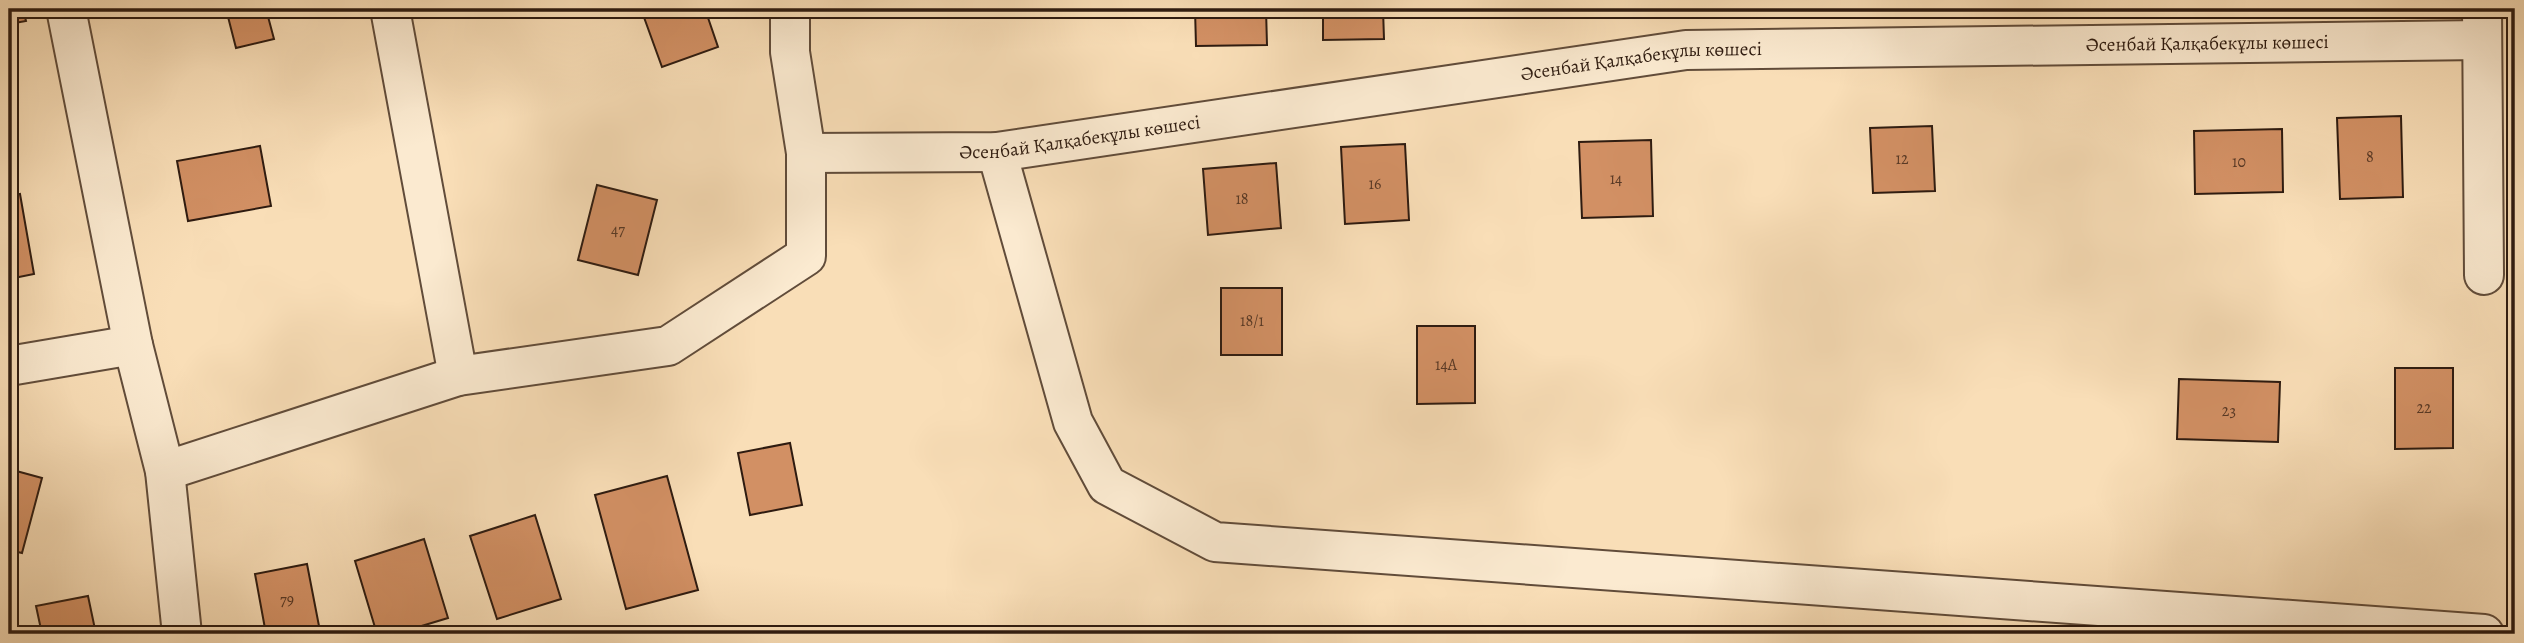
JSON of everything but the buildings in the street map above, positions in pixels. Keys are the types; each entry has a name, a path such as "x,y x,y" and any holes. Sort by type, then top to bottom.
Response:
{"street":[{"path":"66,9 133,345 165,471 182,634"},
{"path":"390,9 458,376"},
{"path":"165,471 458,376 668,346 806,256 806,153 789,52 790,9"},
{"path":"2482,24 2484,275"},
{"name":"Әсенбай Қалқабекұлы көшесі","path":"806,153 997,152 1686,50 2482,24"},
{"path":"997,152 1073,422 1107,485 1215,542 2484,634"},
{"path":"9,366 133,345"}]}
